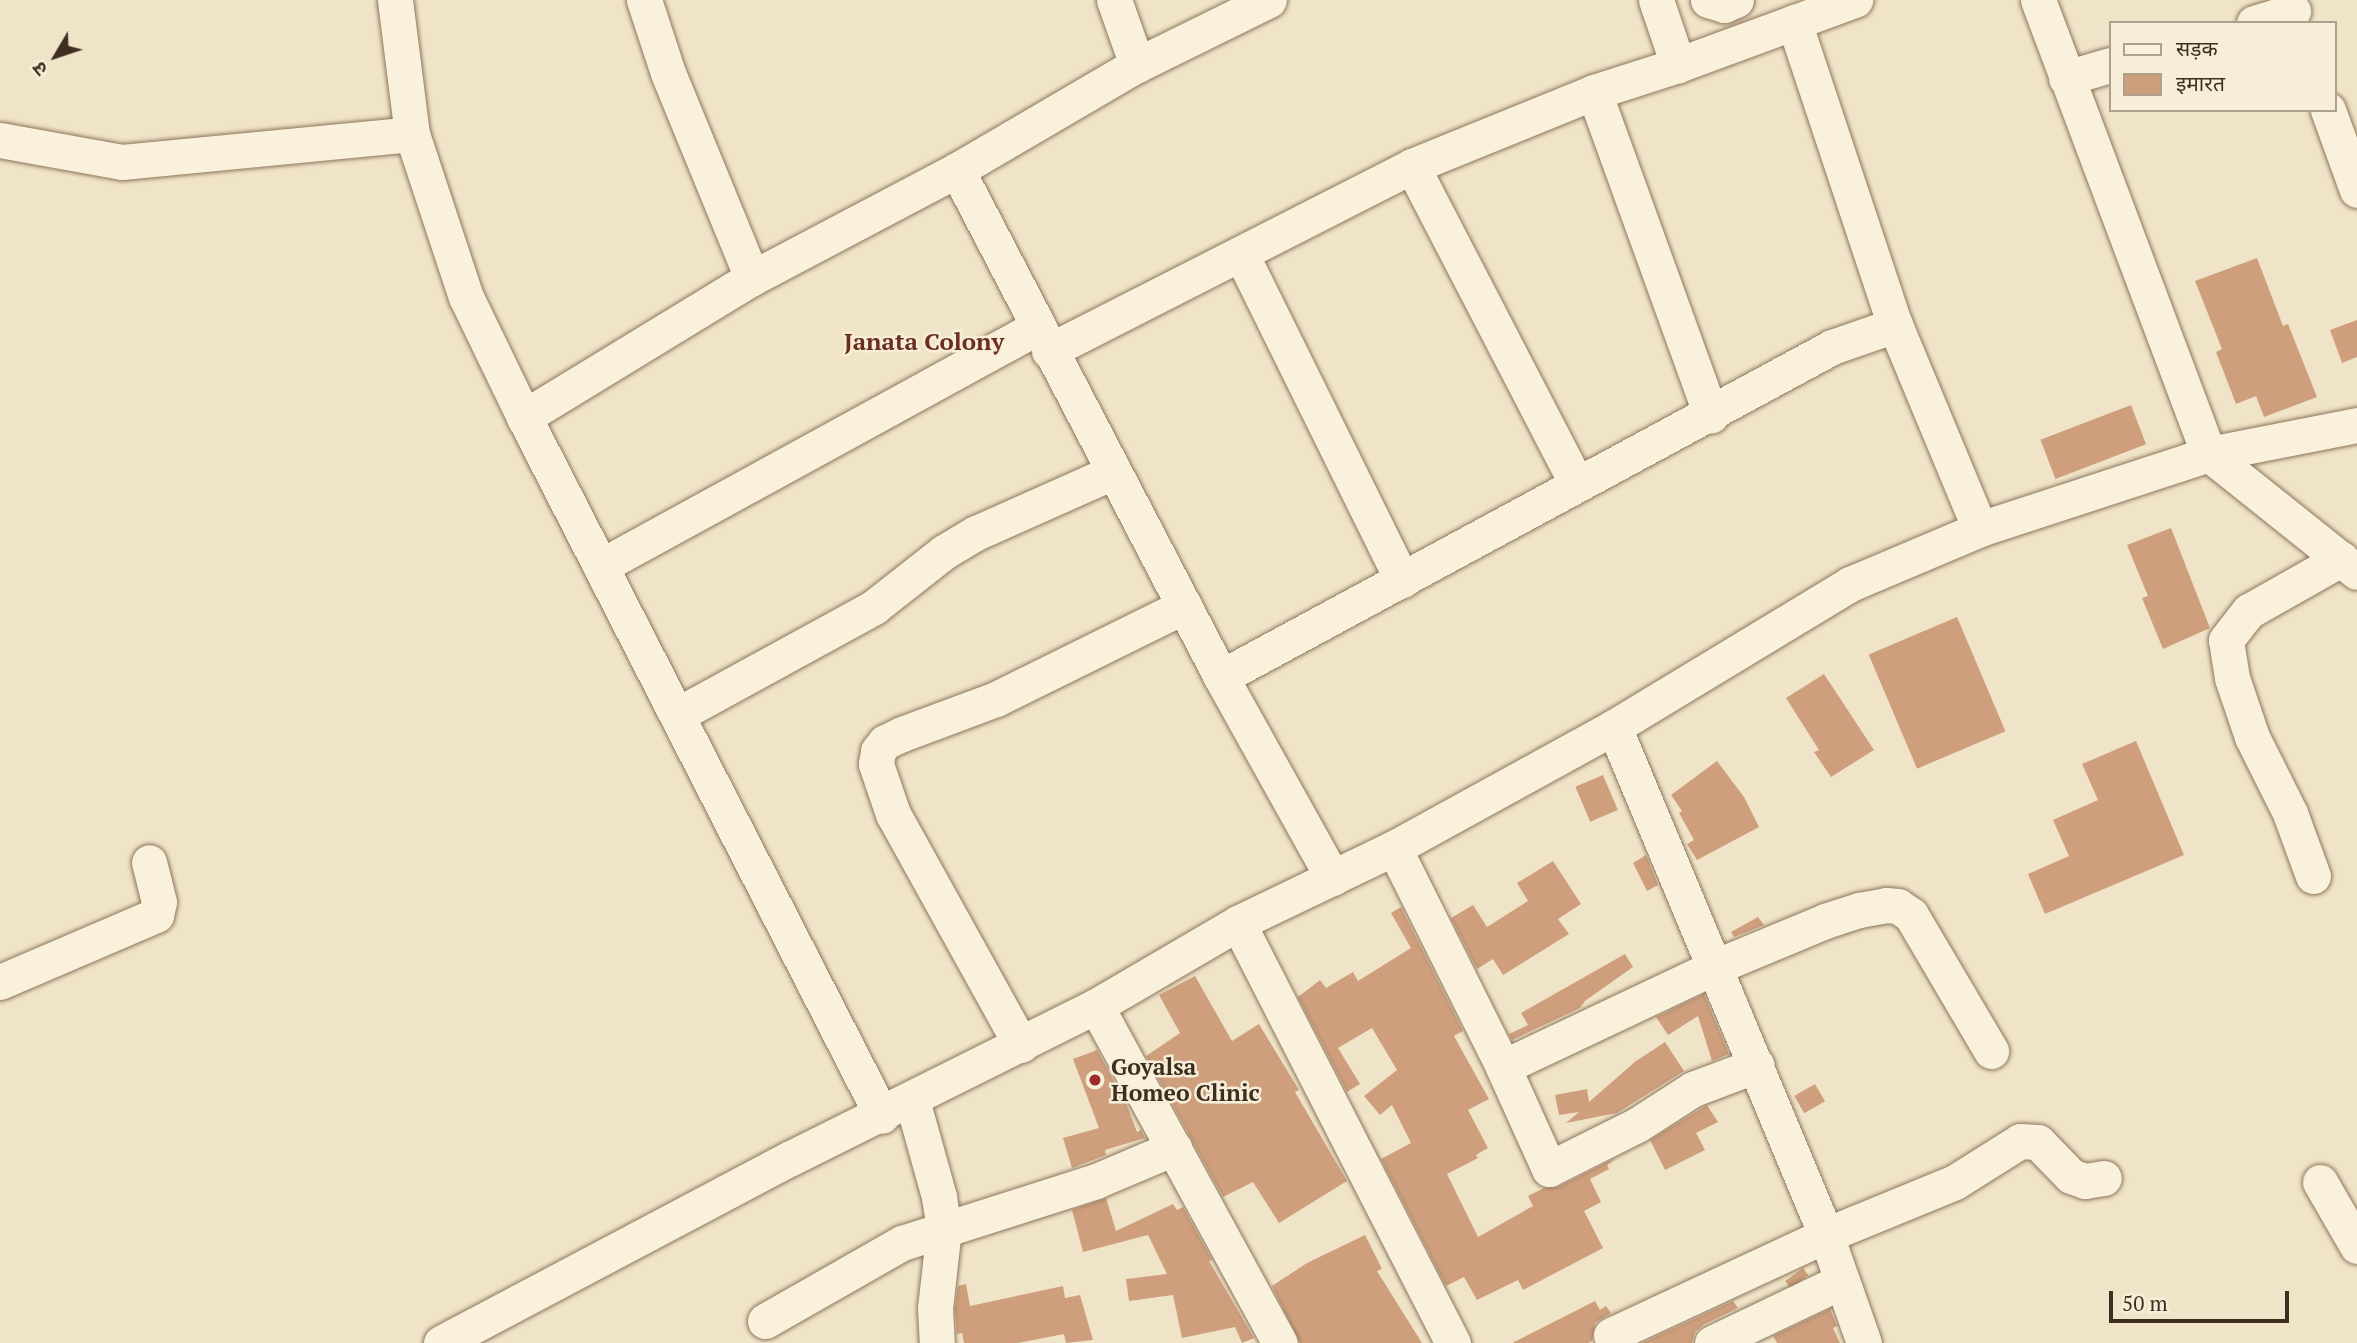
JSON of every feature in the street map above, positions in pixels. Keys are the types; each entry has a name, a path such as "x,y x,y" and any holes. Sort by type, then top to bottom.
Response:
{"street":[{"path":"395,0 412,134 466,297 524,417 882,1116"},
{"path":"644,0 668,74 752,278"},
{"path":"1114,0 1137,65"},
{"path":"524,417 752,278 957,170 1137,65 1269,0"},
{"path":"1656,0 1678,65"},
{"path":"1708,0 1724,5 1736,0"},
{"path":"601,566 1043,339 1241,254 1412,166 1594,92 1678,65 1855,0"},
{"path":"2038,0 2209,454 2349,565 2249,611 2226,640 2232,678 2252,737 2290,813 2313,876"},
{"path":"2260,21 2293,11"},
{"path":"1794,22 1895,325 1980,529"},
{"path":"2066,78 2108,66"},
{"path":"1594,92 1710,415"},
{"path":"2329,112 2357,190"},
{"path":"0,141 122,162 412,134"},
{"path":"1412,166 1576,483"},
{"path":"957,170 1221,677 1334,878"},
{"path":"1241,254 1402,580"},
{"path":"1221,677 1832,347 1895,325"},
{"path":"441,1343 791,1158 882,1116 1096,1006 1238,923 1394,848 1614,727 1850,584 1980,529 2209,454 2357,425"},
{"path":"677,715 874,607 898,592 944,552 976,533 1113,472"},
{"path":"1021,1045 893,814 876,764 878,751 885,742 996,699 1184,606"},
{"path":"1614,727 1717,966 1826,1234 1840,1282 1864,1343"},
{"path":"1394,848 1503,1067 1549,1169 1637,1125 1693,1089 1757,1065"},
{"path":"0,982 156,915 159,902 149,862"},
{"path":"1503,1067 1717,966 1825,921 1859,910 1898,906 1911,915 1991,1051"},
{"path":"1238,923 1453,1343"},
{"path":"1096,1006 1280,1343"},
{"path":"912,1100 939,1198 944,1228 935,1308 937,1343"},
{"path":"1611,1335 1826,1234 1955,1182 2020,1142 2038,1142 2071,1176 2085,1181 2104,1178"},
{"path":"765,1321 873,1257 944,1228 1096,1181 1174,1148"},
{"path":"2320,1182 2357,1246"},
{"path":"1712,1343 1840,1282"}],"building":[{"path":"2257,258 2283,326 2288,324 2317,397 2264,417 2256,396 2236,404 2216,352 2222,349 2195,281"},
{"path":"2357,320 2357,357 2342,363 2330,330"},
{"path":"2131,405 2146,444 2055,479 2040,440"},
{"path":"2171,528 2210,628 2163,649 2142,598 2148,596 2127,545"},
{"path":"1957,617 2005,731 1917,769 1869,655"},
{"path":"1824,674 1874,750 1831,777 1814,752 1819,750 1786,698"},
{"path":"2136,741 2184,855 2045,914 2028,874 2069,856 2053,820 2098,800 2082,764"},
{"path":"1717,761 1744,797 1759,827 1697,860 1687,844 1694,840 1679,813 1682,811 1671,795"},
{"path":"1603,775 1618,810 1590,822 1575,787"},
{"path":"1646,855 1658,885 1647,891 1633,863"},
{"path":"1553,861 1581,904 1558,919 1569,934 1503,975 1493,959 1477,969 1451,918 1473,905 1487,927 1528,901 1517,883"},
{"path":"1401,907 1463,1031 1454,1036 1489,1099 1468,1110 1488,1148 1476,1155 1478,1158 1447,1174 1478,1237 1533,1206 1528,1196 1544,1188 1558,1187 1616,1158 1607,1165 1609,1169 1590,1179 1601,1202 1584,1211 1603,1248 1523,1290 1518,1280 1477,1300 1464,1277 1446,1286 1381,1159 1411,1143 1392,1105 1380,1115 1364,1096 1397,1070 1372,1028 1338,1048 1360,1084 1347,1092 1298,997 1320,980 1326,988 1353,972 1358,981 1411,948 1391,913"},
{"path":"1758,917 1764,925 1734,937 1731,932"},
{"path":"1625,954 1633,967 1585,1001 1580,1008 1512,1040 1509,1034 1528,1025 1521,1013"},
{"path":"1195,976 1232,1041 1259,1024 1299,1090 1295,1092 1347,1181 1279,1223 1253,1182 1223,1197 1146,1056 1180,1033 1159,995"},
{"path":"1704,994 1729,1054 1712,1061 1698,1016 1668,1035 1656,1017"},
{"path":"1665,1042 1684,1071 1617,1113 1566,1123 1579,1112 1559,1115 1555,1095 1587,1089 1589,1102 1636,1061"},
{"path":"1097,1050 1126,1103 1137,1132 1141,1130 1145,1138 1105,1150 1106,1155 1072,1168 1063,1138 1099,1128 1073,1059"},
{"path":"1815,1084 1825,1101 1804,1113 1794,1096"},
{"path":"1707,1105 1718,1122 1696,1133 1705,1150 1665,1170 1650,1140"},
{"path":"1106,1198 1116,1231 1173,1204 1177,1210 1183,1207 1212,1260 1209,1261 1254,1338 1242,1343 1235,1327 1182,1338 1173,1295 1129,1301 1126,1279 1167,1274 1148,1235 1083,1252 1072,1210"},
{"path":"1365,1235 1382,1269 1377,1271 1422,1343 1300,1343 1272,1286 1307,1263"},
{"path":"1803,1268 1808,1275 1790,1288 1785,1281"},
{"path":"966,1284 970,1306 1063,1286 1065,1298 1080,1295 1093,1340 1066,1343 1064,1334 1018,1343 964,1343 962,1333 957,1334 955,1309 958,1286"},
{"path":"1595,1301 1600,1310 1606,1306 1611,1313 1595,1323 1592,1341 1512,1343"},
{"path":"1733,1301 1738,1308 1703,1325 1695,1332 1692,1343 1642,1343"},
{"path":"1830,1309 1837,1326 1833,1328 1840,1343 1777,1343 1773,1336"}],"place":[{"name":"Goyalsa Homeo Clinic","path":"1095,1080"}],"district":[{"name":"Janata Colony","path":"924,342"}]}
